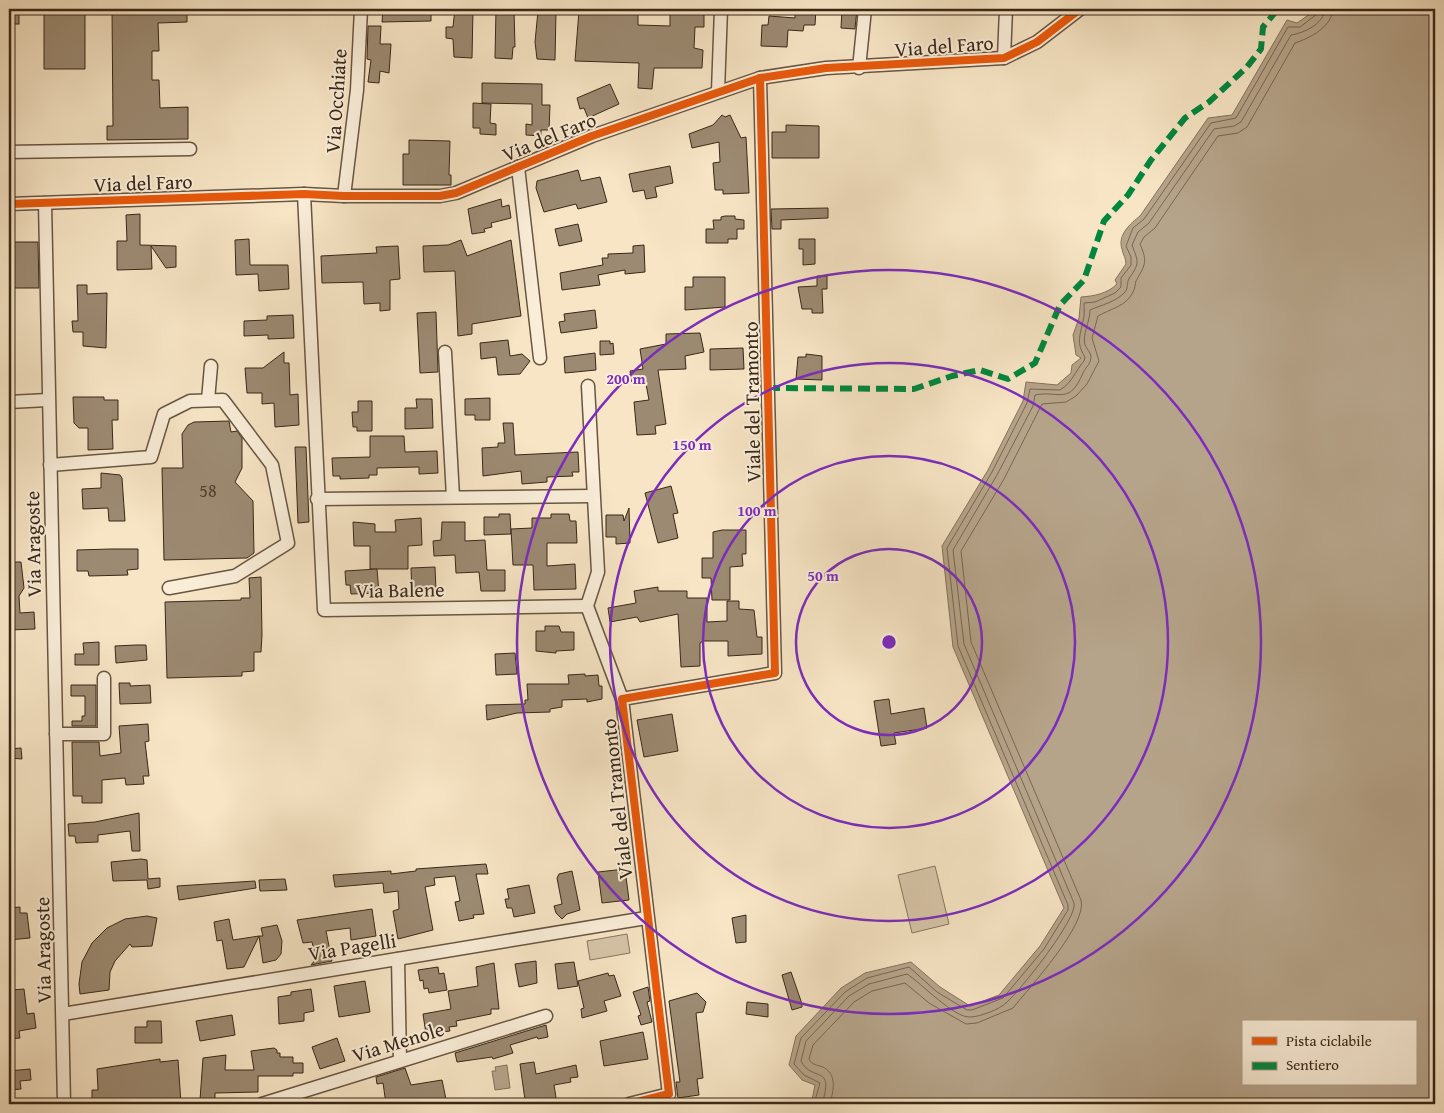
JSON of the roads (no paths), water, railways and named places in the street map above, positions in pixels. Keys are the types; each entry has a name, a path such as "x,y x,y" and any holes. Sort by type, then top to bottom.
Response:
{"street":[{"name":"Via Occhiate","path":"344,196 357,90 361,9"},
{"path":"718,91 720,9"},
{"path":"859,68 865,9"},
{"path":"1004,58 1006,9"},
{"name":"Via del Faro","path":"9,204 304,194 440,196 456,193 592,136 760,78 826,68 859,68 1004,58 1037,42 1080,9"},
{"name":"Viale del Tramonto","path":"629,1104 669,1094 646,918 622,700 775,673 760,78"},
{"path":"9,152 190,149"},
{"path":"518,167 540,358"},
{"name":"Via Balene","path":"304,194 317,499 324,610 587,606"},
{"name":"Via Aragoste","path":"45,203 64,1104"},
{"path":"445,352 453,497"},
{"path":"208,400 211,366"},
{"path":"588,386 592,496 598,572 587,606 622,700"},
{"path":"9,402 48,400"},
{"path":"50,465 151,456 164,414 190,401 223,400 272,465 288,543 235,576 169,588"},
{"path":"317,499 592,496"},
{"path":"56,734 104,734 104,678"},
{"name":"Via Pagelli","path":"63,1014 646,918"},
{"path":"398,959 400,1061"},
{"name":"Via Menole","path":"262,1104 276,1102 546,1016"}],"water":[{"path":"1317,9 1435,9 1435,1104 807,1104 812,1100 815,1085 802,1080 789,1065 796,1036 841,988 865,973 911,962 940,987 970,1006 999,995 1040,946 1064,908 953,647 942,546 988,470 1023,401 1026,382 1057,385 1071,373 1072,365 1081,358 1076,355 1073,335 1079,318 1081,297 1105,292 1117,284 1115,280 1126,264 1121,244 1123,234 1140,216 1208,118 1232,115 1287,20 1297,23"},
{"path":"507,1065 510,1088 495,1090 492,1071 496,1071 495,1067"}]}
